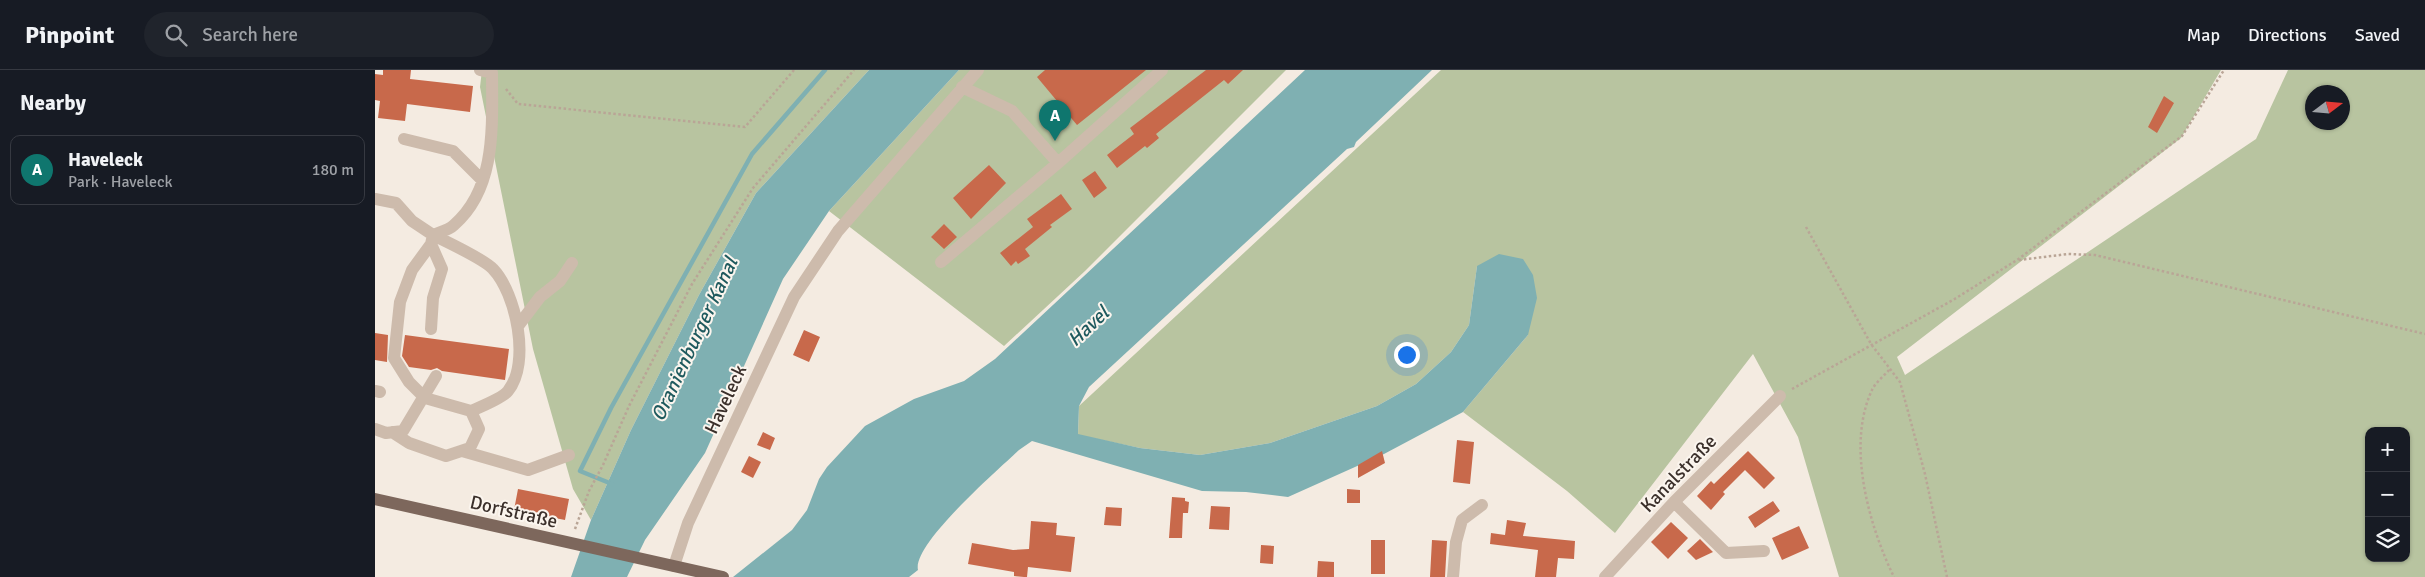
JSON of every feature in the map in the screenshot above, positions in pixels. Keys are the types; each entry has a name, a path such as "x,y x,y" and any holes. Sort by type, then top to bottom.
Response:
{"main road":[{"name":"Dorfstraße","path":"375,499 720,576"}],"street":[{"name":"Haveleck","path":"674,566 687,523 794,298 838,231 978,70"},
{"path":"941,262 1058,163 1162,70"},
{"path":"375,198 396,203 432,239 492,268 507,289 518,326 520,363 508,392 471,411 425,398 409,382 394,358 400,302 412,270 432,239 454,226 478,196 492,140 486,71"},
{"path":"962,87 1012,111 1058,163"},
{"path":"404,139 453,151 482,180"},
{"path":"431,329 433,298 442,269 432,239"},
{"path":"518,326 540,297 560,281 572,263"},
{"path":"375,429 386,433 403,431 425,398 436,376"},
{"name":"Kanalstraße","path":"1605,577 1675,502 1780,396"},
{"path":"392,432 409,443 446,456 470,448 479,429 471,411"},
{"path":"462,451 528,470 569,455"},
{"path":"1675,502 1725,552 1764,551"},
{"path":"1453,577 1455,542 1462,520 1482,505"}],"path":[{"path":"486,71 518,104 745,127 794,70"},
{"path":"571,543 589,491 603,465 629,406 692,284 753,188 855,70"},
{"path":"1780,396 1953,300 2017,260 2182,136 2223,70"},
{"path":"1806,227 1871,344 1900,382 1925,474 1947,577"},
{"path":"2017,260 2068,254 2095,255 2425,334"},
{"path":"1890,369 1872,389 1860,430 1861,466 1881,546 1894,577"}],"green space":[{"path":"482,70 869,70 756,193 699,295 631,430 591,520 573,489 533,349 480,87"},
{"path":"959,70 1286,70 1085,271 1004,346 829,211"},
{"path":"1441,70 2221,70 2181,138 1897,357 1905,375 2256,139 2288,70 2425,70 2425,577 1839,577 1798,437 1753,354 1615,533 1567,491 1463,412 1528,335 1477,266 1469,325 1451,352 1416,384 1377,406 1270,443 1200,455 1140,448 1078,435 1079,406"}],"water":[{"name":"Oranienburger Kanal","path":"869,70 959,70 829,211 783,279 705,453 645,540 627,577 571,577 591,520 631,430 699,295 756,193"},
{"name":"Havel","path":"1305,70 1432,70 1356,142 1354,147 1347,149 1089,387 1079,406 1078,434 1140,448 1200,455 1270,443 1377,406 1416,384 1451,352 1469,325 1477,266 1499,254 1523,259 1533,275 1537,298 1528,335 1463,412 1384,454 1288,497 1246,492 1202,491 1032,441 1019,450 959,507 928,543 920,558 918,570 909,577 733,577 792,530 807,510 819,479 827,467 865,426 914,399 964,381 995,359"}],"building":[{"path":"383,70 411,70 410,79 473,86 470,112 407,104 405,121 378,118 380,101 375,100 375,74 383,75"},
{"path":"1045,70 1146,70 1077,125 1037,77"},
{"path":"1206,70 1243,70 1228,84 1224,80 1156,134 1159,138 1147,148 1145,146 1117,168 1107,155 1134,134 1130,128"},
{"path":"2164,96 2174,103 2157,133 2148,127"},
{"path":"989,165 1006,183 971,219 953,198"},
{"path":"1095,171 1107,188 1094,198 1082,180"},
{"path":"1061,194 1072,209 1050,225 1052,227 1025,249 1030,256 1018,264 1016,261 1011,266 1000,253 1033,227 1027,219"},
{"path":"944,224 957,237 944,249 931,237"},
{"path":"804,330 820,337 809,362 793,355"},
{"path":"375,333 388,335 387,362 375,360"},
{"path":"405,335 509,349 505,380 442,371 437,368 431,370 409,367 402,356"},
{"path":"763,432 775,438 770,450 757,445"},
{"path":"1457,440 1474,442 1470,484 1453,482"},
{"path":"1382,451 1385,463 1358,478 1358,465"},
{"path":"1748,451 1775,478 1764,489 1745,470 1723,492 1725,494 1711,510 1697,496 1711,481 1714,484"},
{"path":"749,456 761,462 753,478 741,472"},
{"path":"518,489 569,499 565,520 514,510"},
{"path":"1347,489 1360,490 1360,503 1347,503"},
{"path":"1172,497 1185,498 1185,501 1189,502 1188,513 1183,513 1182,538 1169,538"},
{"path":"1773,501 1780,511 1755,528 1748,517"},
{"path":"1211,506 1230,507 1229,530 1209,529"},
{"path":"1106,507 1122,508 1121,526 1104,525"},
{"path":"1507,520 1526,523 1523,536 1575,541 1574,559 1558,558 1556,577 1535,577 1538,550 1490,544 1491,533 1505,535"},
{"path":"1031,521 1057,523 1056,535 1075,537 1071,572 1028,567 1027,577 1024,577 1014,576 1014,572 968,564 972,543 1013,550 1029,549"},
{"path":"1671,522 1688,538 1668,559 1651,542"},
{"path":"1799,526 1809,548 1782,560 1772,538"},
{"path":"1700,539 1713,552 1696,560 1687,551"},
{"path":"1371,540 1385,540 1385,574 1371,574"},
{"path":"1432,540 1447,541 1445,577 1430,577"},
{"path":"1261,545 1274,546 1273,564 1260,563"},
{"path":"1318,561 1334,562 1334,577 1317,577"}],"waterway":[{"path":"612,484 580,471 611,408 752,154 825,70"}],"place":[{"name":"Haveleck","path":"1055,141"}]}
